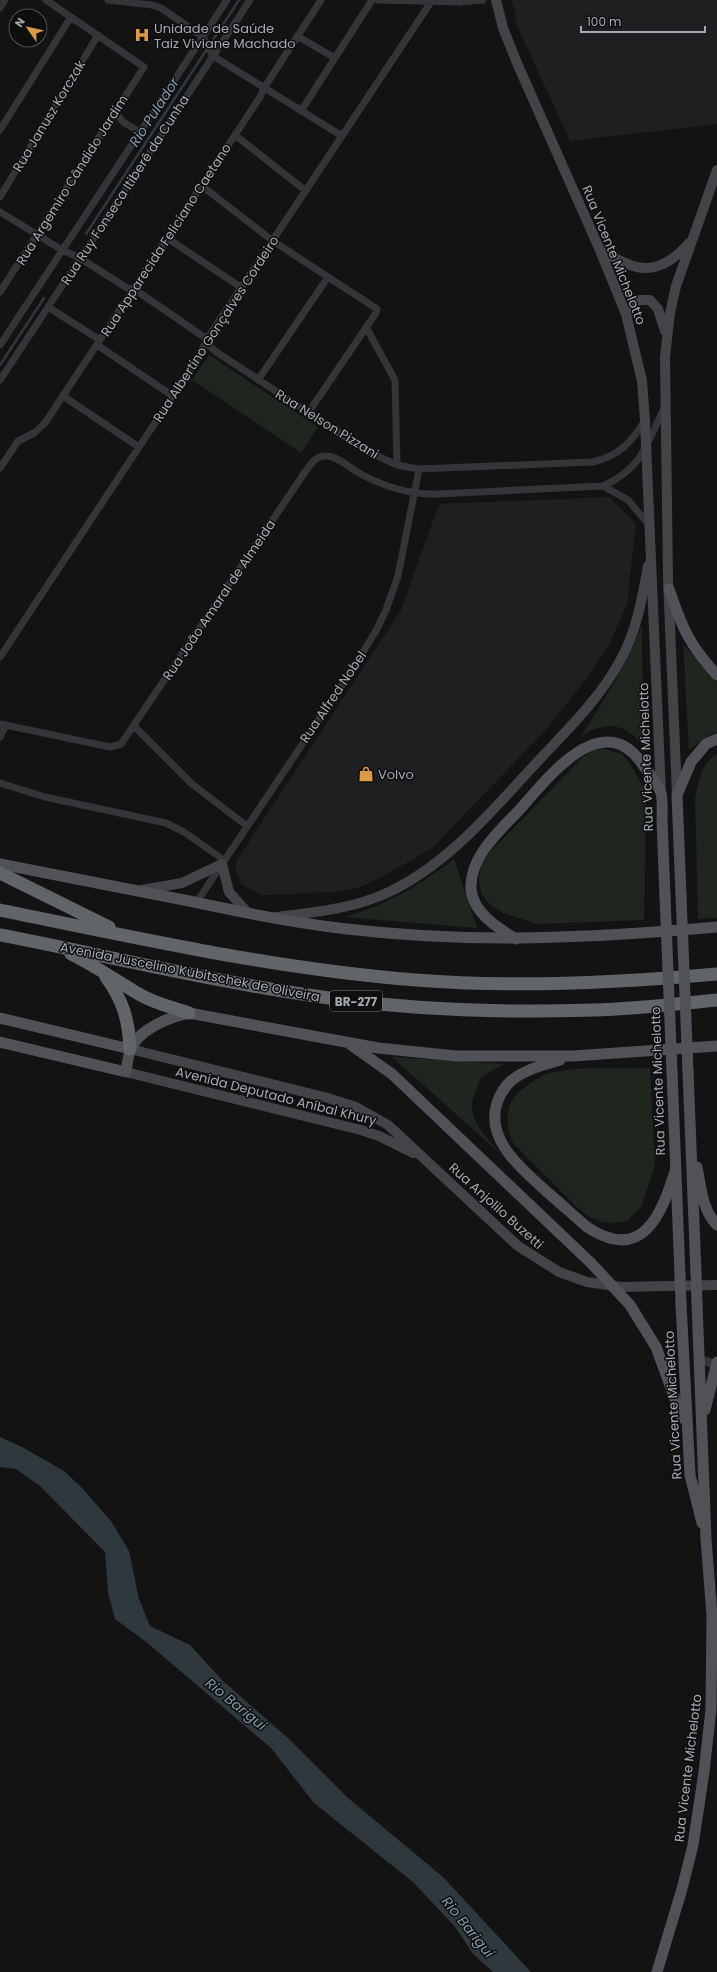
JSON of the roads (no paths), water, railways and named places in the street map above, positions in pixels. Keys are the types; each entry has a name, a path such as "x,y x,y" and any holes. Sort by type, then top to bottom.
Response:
{"highway":[{"path":"0,873 126,935"},
{"name":"Avenida Juscelino Kubitschek de Oliveira","path":"0,910 291,966 416,980 497,984 589,983 717,974"},
{"name":"Avenida Juscelino Kubitschek de Oliveira","path":"0,935 297,993 418,1007 504,1011 588,1010 717,1000"},
{"path":"53,945 90,963 138,994 160,1004 189,1013"},
{"path":"90,963 109,981 125,1009 130,1028 130,1049"}],"main road":[{"name":"Rua Vicente Michelotto","path":"496,0 503,28 517,63 626,314 642,381 651,547 686,1429 692,1492 706,1539"},
{"path":"666,337 674,296 717,170"},
{"path":"598,248 626,264 638,268 651,268 674,258 692,240"},
{"path":"626,314 634,302 644,299 650,300 658,309 666,337"},
{"name":"Rua Vicente Michelotto","path":"657,1972 688,1868 697,1823 708,1743 712,1695 713,1649 706,1539 669,589 664,408 666,337"},
{"path":"271,918 335,909 369,901 409,881 433,865 470,835 586,709 613,674 635,627 641,606 651,547"},
{"path":"669,589 686,636 701,657 717,674"},
{"path":"677,795 691,762 706,744 717,739"},
{"path":"516,939 493,924 477,907 471,890 473,871 483,852 494,838 560,765 570,756 590,745 610,743 619,745 627,748 641,761 661,793"},
{"path":"136,891 182,883 223,862 229,892 248,913"},
{"path":"0,864 271,918 384,933 467,938 516,939 591,937 717,927"},
{"path":"126,1072 130,1049 150,1028 162,1021 189,1013 378,1048 424,1054 489,1057 572,1056 653,1052 717,1046"},
{"name":"Avenida Deputado Aníbal Khury","path":"0,1018 328,1098 350,1105 374,1116 388,1126 425,1160"},
{"name":"Avenida Deputado Aníbal Khury","path":"0,1042 361,1130 397,1145 425,1160"},
{"path":"345,1042 392,1074 591,1263 630,1305 656,1347 686,1429 702,1427 717,1364"},
{"path":"572,1056 533,1068 521,1074 505,1087 499,1097 495,1116 497,1129 503,1145 514,1160 587,1227 608,1239 618,1240 628,1240 639,1236 653,1223 663,1206 676,1168"},
{"path":"690,1132 705,1208 710,1218 717,1226"},
{"name":"Rua Anjolilo Buzetti","path":"425,1160 518,1246 559,1272 587,1282 622,1288 717,1285"}],"street":[{"path":"0,8 5,0"},
{"path":"46,0 98,35"},
{"path":"108,0 156,6 202,37 213,56 342,136"},
{"name":"Rua Ruy Fonseca Itiberê da Cunha","path":"0,344 227,0"},
{"name":"Rua Ruy Fonseca Itiberê da Cunha","path":"0,380 250,0"},
{"name":"Rua Apparecida Feliciano Caetano","path":"0,468 18,441 34,433 42,426 63,396 260,98 264,88 321,0"},
{"path":"301,111 372,0"},
{"path":"378,0 431,2 466,2 483,0"},
{"name":"Rua Albertino Gonçalves Cordeiro","path":"0,656 173,396 198,358 208,339 431,2"},
{"path":"0,130 71,17"},
{"name":"Rua Argemiro Cândido Jardim","path":"0,292 3,280 37,235 144,67 98,35"},
{"name":"Rua Janusz Korczak","path":"0,198 98,35"},
{"path":"298,36 335,58"},
{"path":"116,111 123,122 140,132"},
{"path":"235,135 306,191"},
{"path":"202,186 273,241 376,307 377,310 366,327 308,412"},
{"name":"Rua Nelson Pizzani","path":"0,212 62,250 80,258 127,288 134,289 208,339 210,346 215,351 258,380 360,447 397,464 419,469 603,460 621,452 629,444 645,420"},
{"path":"167,238 242,288"},
{"path":"258,380 328,277"},
{"path":"48,307 173,396"},
{"path":"366,327 395,380 397,464"},
{"path":"63,396 139,447"},
{"name":"Rua Nelson Pizzani","path":"320,456 331,457 375,481 415,493 438,494 603,486 626,474 639,459 664,408"},
{"name":"Rua João Amaral de Almeida","path":"3,724 110,747 118,746 124,741 305,472 316,458 320,456"},
{"name":"Rua Alfred Nobel","path":"196,903 377,629 386,610 398,576 419,469"},
{"path":"603,486 628,500 638,510 650,528"},
{"path":"0,737 3,724"},
{"path":"134,726 192,784 247,826"},
{"path":"0,783 45,797 166,823 179,828 223,862"},
{"path":"699,1359 717,1364"}],"water":[{"name":"Rio Barigui","path":"0,1437 22,1447 64,1471 82,1488 111,1521 129,1551 139,1599 150,1626 190,1645 222,1680 289,1739 348,1798 443,1877 531,1972 493,1972 473,1954 456,1928 414,1883 314,1803 271,1748 145,1641 115,1619 108,1593 105,1552 40,1486 16,1469 0,1467"}],"waterway":[{"name":"Rio Pulador","path":"86,234 239,0"},
{"name":"Rio Pulador","path":"0,365 44,298"}],"place":[{"name":"Unidade de Saúde Taiz Viviane Machado","path":"142,35"},
{"name":"Volvo","path":"366,774"}]}
